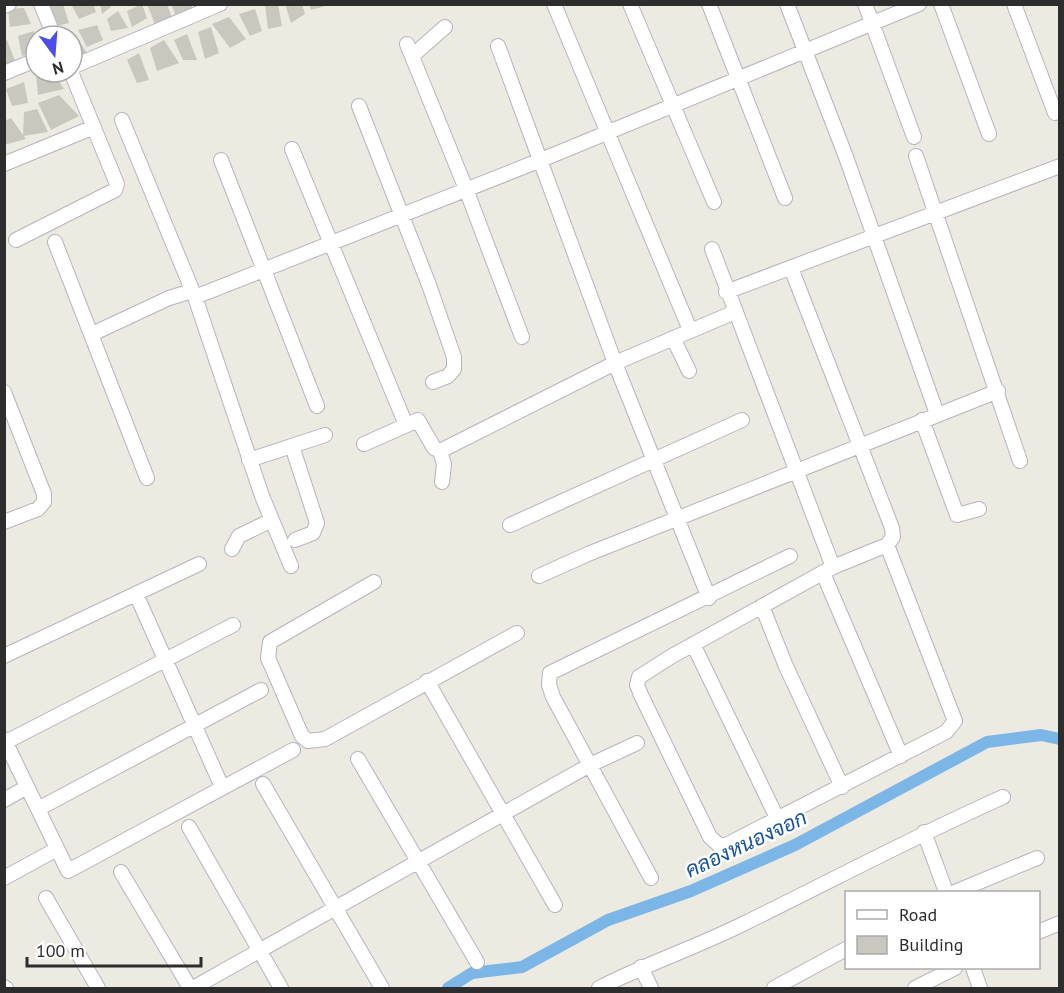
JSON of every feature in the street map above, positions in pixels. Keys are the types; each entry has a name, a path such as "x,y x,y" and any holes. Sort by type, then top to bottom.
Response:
{"street":[{"path":"41,4 49,24"},
{"path":"84,62 220,4"},
{"path":"554,4 690,330"},
{"path":"630,4 714,201"},
{"path":"709,4 784,198"},
{"path":"787,4 874,236 937,414"},
{"path":"865,4 914,137"},
{"path":"92,334 169,298 194,294 264,269 541,160 737,77 919,4"},
{"path":"941,4 989,134"},
{"path":"1014,4 1055,113"},
{"path":"445,27 410,50 522,337"},
{"path":"498,46 615,363 709,597"},
{"path":"4,73 24,65"},
{"path":"16,240 115,190 115,174 76,84"},
{"path":"359,105 429,285 454,357 454,369 448,376 432,381"},
{"path":"122,120 194,294 249,460 291,566"},
{"path":"4,164 94,127"},
{"path":"292,149 406,425"},
{"path":"916,156 1020,461"},
{"path":"221,160 317,406"},
{"path":"726,292 1059,166"},
{"path":"55,242 147,478"},
{"path":"712,249 726,292 798,469 828,570 901,756"},
{"path":"791,268 861,444 892,528 893,537 887,545 828,570 644,672 637,685 710,837 718,845 726,845 842,787 946,732 955,722 887,545"},
{"path":"440,452 615,363 735,312"},
{"path":"673,338 689,371"},
{"path":"539,576 798,469 998,391"},
{"path":"4,392 44,494 44,502 38,509 4,522"},
{"path":"364,444 415,420 421,422 434,448 440,452 444,464 442,482"},
{"path":"510,525 742,420"},
{"path":"922,420 957,514 979,509"},
{"path":"249,460 325,435"},
{"path":"292,446 317,523 313,533 295,540"},
{"path":"232,549 239,536 272,520"},
{"path":"651,878 553,697 549,685 550,673 790,556"},
{"path":"4,656 200,564"},
{"path":"374,582 270,642 268,658 302,736 314,742 325,739 518,633"},
{"path":"136,594 222,787"},
{"path":"762,606 785,664 842,787"},
{"path":"233,625 5,742 68,871 293,750"},
{"path":"693,644 778,820"},
{"path":"427,681 555,905"},
{"path":"38,809 261,690"},
{"path":"121,872 191,988 337,910 590,765 637,743"},
{"path":"358,759 477,962"},
{"path":"263,784 382,988"},
{"path":"4,800 27,787"},
{"path":"599,988 641,967 713,938 924,832 1003,797"},
{"path":"189,827 281,988"},
{"path":"924,832 946,891"},
{"path":"4,878 57,849"},
{"path":"957,891 1037,858"},
{"path":"46,898 98,988"},
{"path":"1040,931 1059,923"},
{"path":"774,988 845,950"},
{"path":"641,967 651,988"},
{"path":"915,988 953,969"},
{"path":"973,969 980,988"}],"building":[{"path":"48,4 63,4 69,23 56,24"},
{"path":"71,4 93,4 96,12 79,19"},
{"path":"100,4 111,4 111,7 102,14"},
{"path":"142,4 147,18 132,27 127,11"},
{"path":"147,4 167,4 173,20 156,27"},
{"path":"171,4 191,4 193,10 176,16"},
{"path":"278,4 282,26 268,29 265,5"},
{"path":"285,4 302,4 305,14 291,23"},
{"path":"309,4 329,4 329,5 311,10"},
{"path":"24,8 31,24 10,27 8,9"},
{"path":"255,9 262,31 250,36 239,14"},
{"path":"118,11 128,28 111,31 107,19"},
{"path":"229,17 246,39 230,48 212,24"},
{"path":"97,25 103,40 87,47 84,41 84,28"},
{"path":"211,27 219,53 205,59 198,32"},
{"path":"24,34 24,55 22,56 18,36"},
{"path":"187,34 197,60 183,60 174,40"},
{"path":"7,40 16,63 4,66 4,41"},
{"path":"164,40 179,63 157,71 150,48"},
{"path":"139,53 149,80 137,83 127,60"},
{"path":"24,82 28,103 12,106 6,89"},
{"path":"37,84 61,84 64,89 38,95"},
{"path":"59,95 79,116 51,130 38,103"},
{"path":"37,109 48,132 23,136 24,112"},
{"path":"11,118 26,139 4,145 4,121"}],"waterway":[{"name":"คลองหนองจอก","path":"448,988 472,973 522,967 608,920 691,891 795,845 987,742 1041,735 1060,739"}]}
